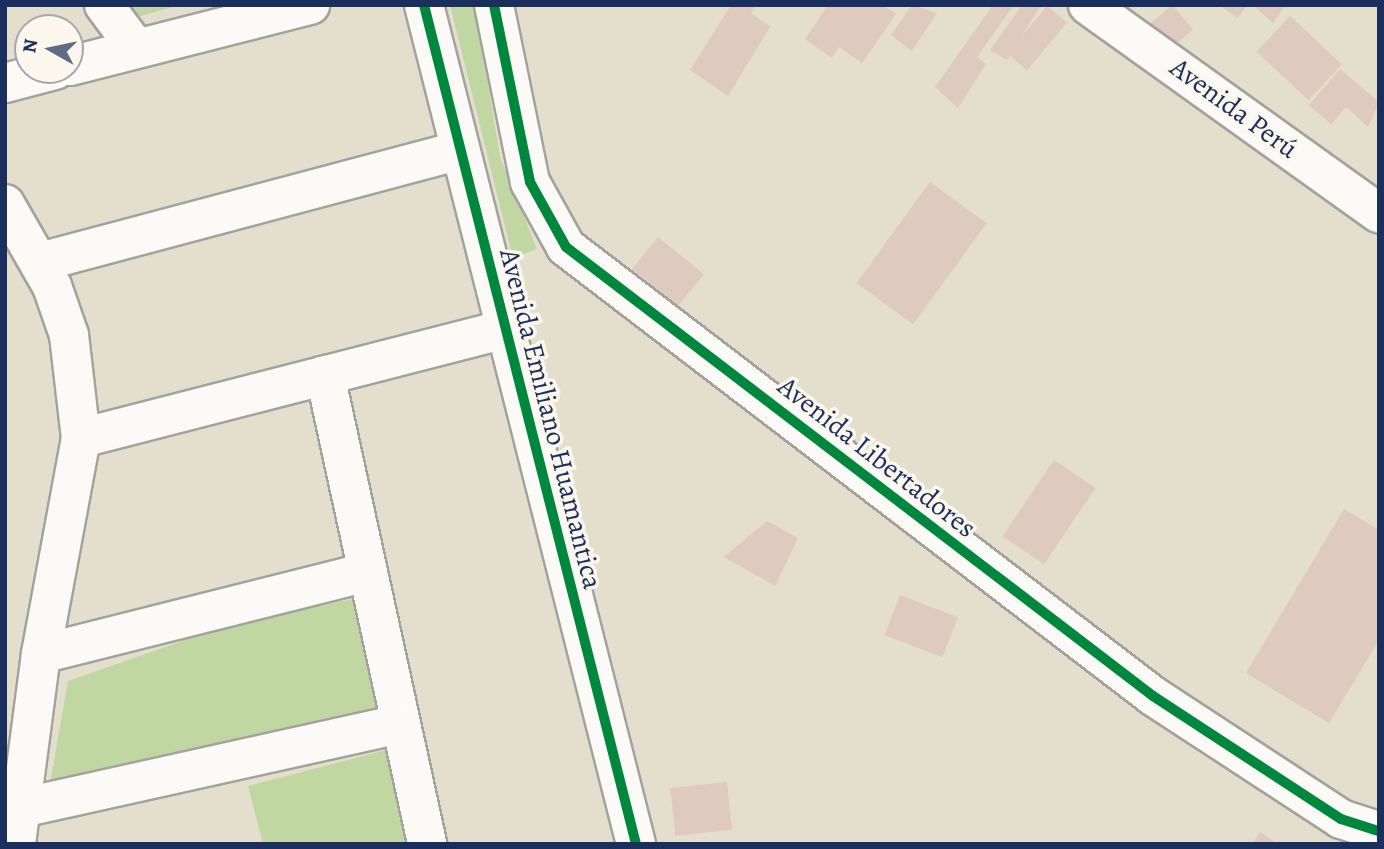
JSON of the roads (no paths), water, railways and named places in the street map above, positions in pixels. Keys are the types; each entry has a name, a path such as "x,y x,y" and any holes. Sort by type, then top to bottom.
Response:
{"street":[{"path":"104,5 136,48"},
{"path":"84,62 136,48 221,16 310,5"},
{"name":"Avenida Emiliano Huamantica","path":"424,5 636,844"},
{"name":"Avenida Libertadores","path":"495,5 530,181 566,247 1153,696 1339,831 1379,831"},
{"name":"Avenida Perú","path":"1088,5 1379,213"},
{"path":"40,262 460,150"},
{"path":"5,204 40,262 69,335 81,438 41,654 19,826 400,724"},
{"path":"81,438 504,330"},
{"path":"325,375 427,844"},
{"path":"41,654 368,572"}]}
